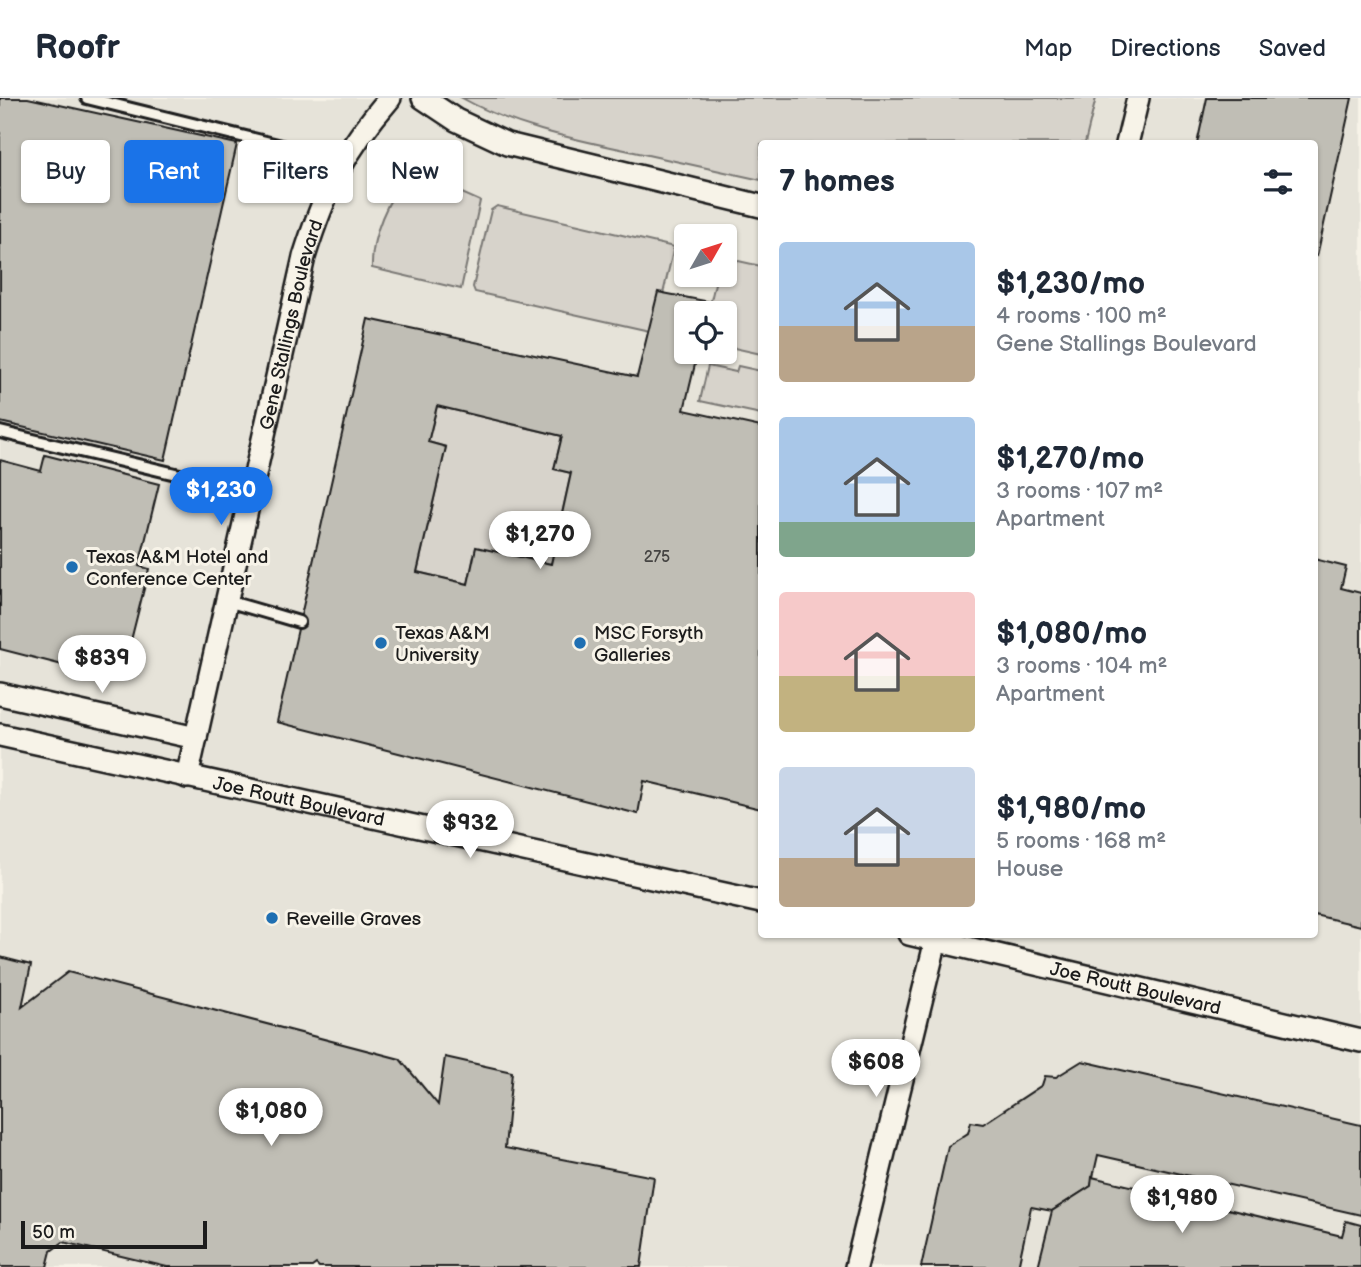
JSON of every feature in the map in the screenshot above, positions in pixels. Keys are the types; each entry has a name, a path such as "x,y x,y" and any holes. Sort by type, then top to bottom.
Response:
{"street":[{"name":"Gene Stallings Boulevard","path":"353,144 390,98"},
{"path":"423,98 456,120 507,144 758,205"},
{"path":"1128,140 1138,98"},
{"name":"Gene Stallings Boulevard","path":"187,776 304,257 322,203"},
{"path":"0,694 196,738"},
{"name":"Joe Routt Boulevard","path":"0,735 758,901"},
{"name":"Joe Routt Boulevard","path":"927,938 1137,990 1361,1041"},
{"path":"856,1267 936,940"}],"lane":[{"path":"88,98 258,140"},
{"path":"0,432 251,492"},
{"path":"227,601 299,622"}],"shaded area":[{"name":"Texas A&M University","path":"0,98 1361,98 1361,1267 0,1267"},
{"path":"462,98 1096,98 1086,140 758,140 758,179 583,141 541,130 481,108"},
{"path":"463,193 480,201 461,289 372,268 374,243 388,205 463,203"},
{"path":"497,206 674,247 654,332 475,292 473,287 491,210"},
{"path":"737,261 758,265 758,353 737,349 737,301 711,301 714,287 737,287"},
{"path":"708,366 736,372 738,366 758,370 758,413 700,401"},
{"path":"437,406 562,436 554,469 571,473 551,564 476,548 468,584 417,572 446,447 428,442"}],"building":[{"path":"0,98 28,98 219,140 124,140 124,203 224,203 165,460 0,422"},
{"path":"1207,98 1352,98 1318,251 1318,140 1198,140"},
{"path":"224,141 237,144 224,201"},
{"path":"658,292 705,301 674,301 674,364 695,364 684,410 758,426 758,808 644,781 638,814 277,722 368,319 637,377","holes":["437,406 562,436 554,469 571,473 551,564 476,547 468,584 417,572 446,447 428,442"]},
{"name":"Texas A&M Hotel and Conference Center","path":"45,455 159,484 139,566 149,569 121,680 0,649 0,460 41,471"},
{"path":"1318,560 1346,567 1341,588 1361,593 1361,926 1318,916"},
{"path":"0,957 31,965 22,1007 68,972 400,1059 438,1105 445,1057 512,1072 505,1148 654,1177 641,1267 319,1267 316,1264 312,1267 167,1267 63,1242 51,1251 47,1267 0,1267"},
{"path":"1082,1061 1361,1125 1361,1215 1098,1155 1091,1186 1052,1211 1031,1207 1018,1267 921,1267 948,1146 968,1133 971,1122 983,1124 1042,1085 1045,1076 1056,1077"},
{"path":"1092,1177 1342,1236 1346,1221 1361,1225 1361,1267 1038,1267 1052,1211 1091,1186"}],"place":[{"name":"Texas A&M Hotel and Conference Center","path":"72,567"},
{"name":"Texas A&M University","path":"381,643"},
{"name":"MSC Forsyth Galleries","path":"580,643"},
{"name":"Reveille Graves","path":"272,918"}]}
